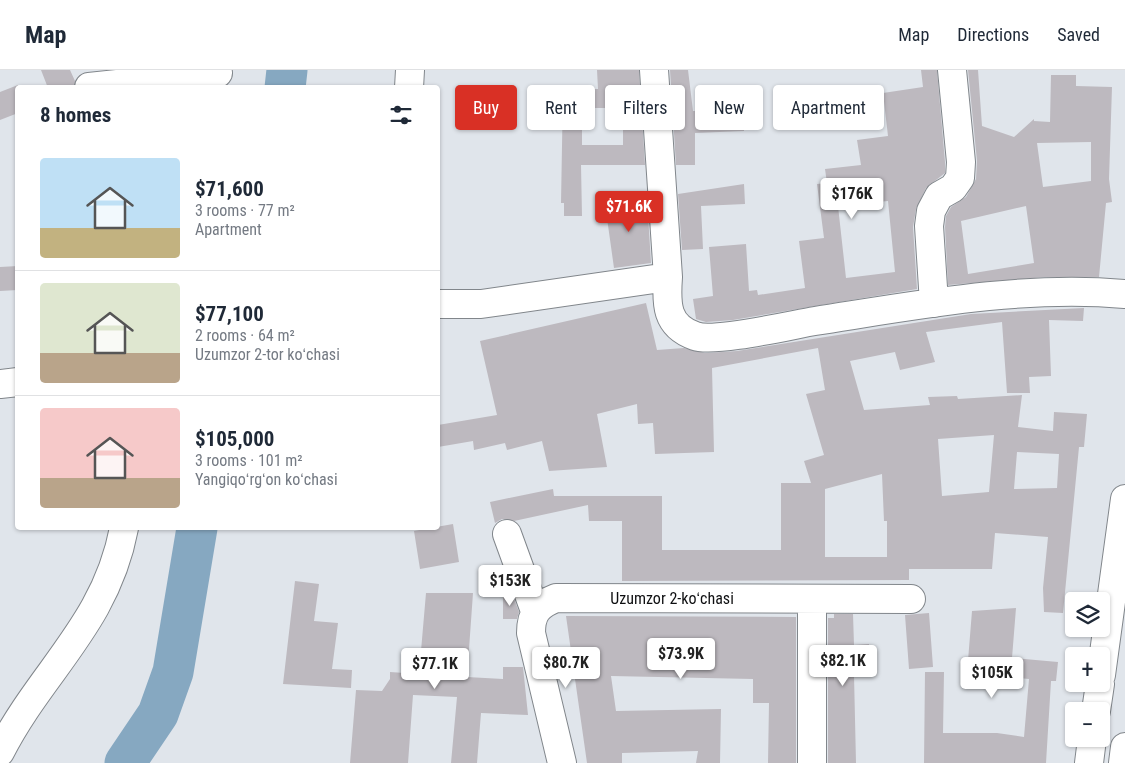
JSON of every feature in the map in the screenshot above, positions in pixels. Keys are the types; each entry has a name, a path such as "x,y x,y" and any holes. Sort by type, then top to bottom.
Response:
{"street":[{"path":"410,70 410,85"},
{"path":"654,70 668,277 666,306 685,332 698,337 716,338 934,303 1001,295 1088,291 1125,294"},
{"path":"934,303 929,226 931,211 939,196 953,188 960,178 961,162 952,70"},
{"path":"115,85 218,77"},
{"path":"440,304 481,304 668,277"},
{"path":"0,384 15,382"},
{"path":"1105,647 1125,499"},
{"path":"0,752 19,718 89,620 106,587 123,530"},
{"path":"507,534 535,611 531,619 531,633 562,763"},
{"name":"Uzumzor 2-koʻchasi","path":"535,611 544,603 556,598 911,599"},
{"path":"812,599 812,763"},
{"path":"1089,763 1091,747"},
{"path":"1123,763 1125,747"}],"building":[{"path":"41,70 70,70 75,81 74,85 47,85"},
{"path":"597,70 639,70 640,85 605,85 605,108 595,108 595,89 598,89"},
{"path":"670,70 688,70 693,111 695,111 695,130 744,131 695,133 695,165 676,165 674,130 685,130 685,85 671,85"},
{"path":"921,70 937,70 945,173 926,188 916,209 913,227 917,289 733,320 706,322 696,319 693,299 713,296 709,247 746,244 749,291 757,290 758,295 805,288 799,241 824,238 817,184 827,183 825,169 861,165 857,140 888,136 884,93 923,87","holes":["888,201 895,272 846,278 838,206"]},
{"path":"968,70 978,70 982,126 1014,137 1034,119 1034,121 1050,122 1051,75 1076,75 1076,86 1112,87 1109,179 1112,202 1106,203 1099,277 1046,277 948,285 946,216 951,207 966,197 976,179 977,161","holes":["1091,142 1091,181 1043,187 1037,143","1026,206 1034,263 968,274 961,221"]},
{"path":"15,86 15,114 0,120 0,92"},
{"path":"562,130 582,130 582,145 623,145 623,130 643,130 645,165 581,165 582,216 564,216 564,203 561,203"},
{"path":"744,184 745,204 701,206 703,249 682,250 678,194"},
{"path":"647,198 651,263 614,268 605,204"},
{"path":"15,266 15,290 0,291 0,267"},
{"path":"646,303 657,350 684,348 705,353 737,351 971,314 1084,308 1083,321 1049,320 1051,376 1029,377 1030,393 1007,393 1002,322 926,332 935,362 900,370 895,352 850,361 864,410 930,405 928,397 957,396 958,399 1022,395 1018,427 1053,431 1054,412 1087,414 1084,447 1079,447 1063,613 1044,612 1043,588 1048,537 995,533 992,569 909,569 909,580 622,581 622,521 589,521 588,505 514,521 502,519 495,523 490,502 553,489 554,496 662,496 662,550 781,550 781,483 811,483 804,461 824,455 806,394 825,390 818,348 712,368 714,452 655,454 653,423 638,424 637,404 597,414 607,467 549,471 542,441 507,450 505,443 474,450 473,441 440,447 440,425 497,415 480,341","holes":["994,435 989,492 942,496 938,439","1017,452 1059,454 1057,488 1014,489","882,474 884,521 887,521 887,557 825,557 825,489"]},
{"path":"453,524 459,562 420,569 414,531 440,530 440,526"},
{"path":"295,581 319,584 314,621 338,623 332,669 352,670 351,688 283,684"},
{"path":"426,593 473,593 467,677 503,679 503,667 523,667 528,715 481,713 477,763 451,763 457,697 413,695 408,763 350,763 356,690 382,691 390,679 390,672 419,674"},
{"path":"503,593 512,593 519,612 517,619 503,619"},
{"path":"1016,608 1012,658 1058,662 1056,681 1051,681 1046,763 924,763 925,672 944,672 943,733 997,733 1024,737 1029,679 967,673 972,611"},
{"path":"929,613 933,667 909,669 905,615"},
{"path":"834,614 853,614 854,645 869,644 869,675 854,675 856,763 828,763 828,618 834,618"},
{"path":"566,616 796,617 796,763 768,763 769,703 753,703 753,679 611,676 616,711 721,709 720,763 696,763 698,751 622,753 622,763 587,763"}],"waterway":[{"path":"285,85 287,70"},
{"path":"125,763 158,714 173,672 197,530"}]}
